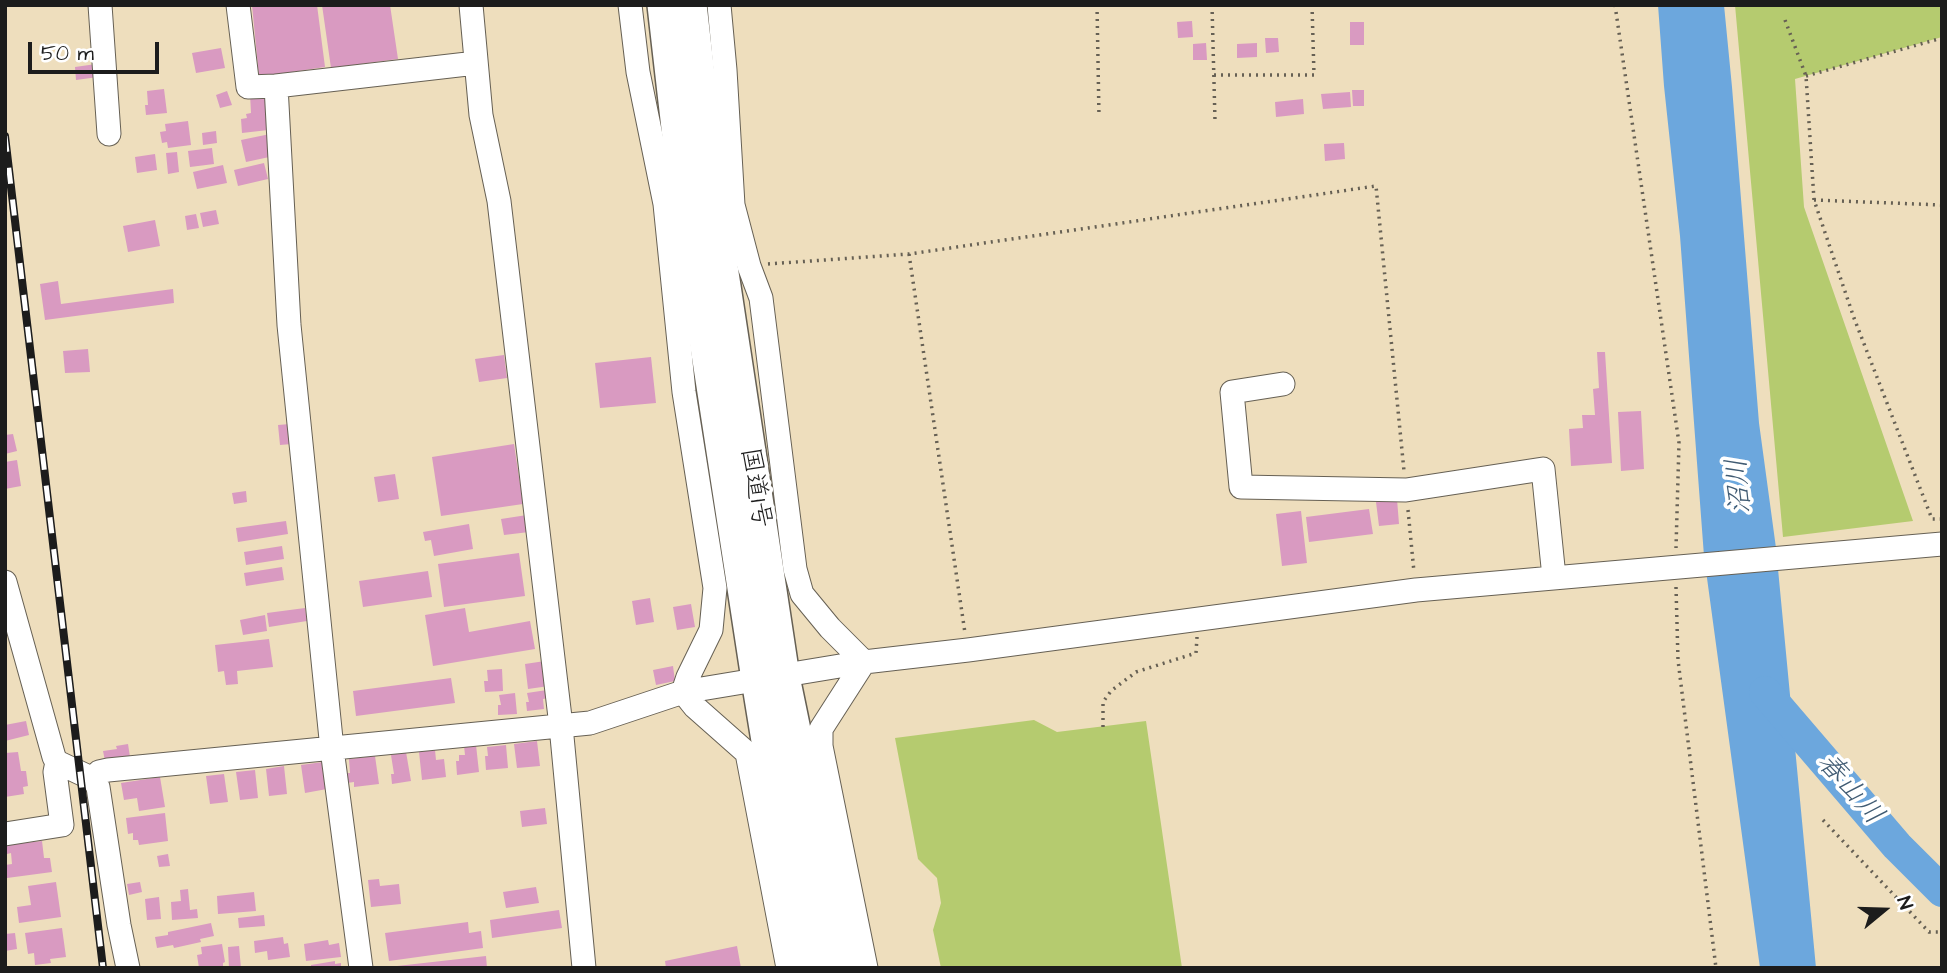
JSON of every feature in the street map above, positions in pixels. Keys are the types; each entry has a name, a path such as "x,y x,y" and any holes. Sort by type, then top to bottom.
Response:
{"highway":[{"name":"国道1号","path":"664,5 691,242 771,678 843,968"},
{"name":"国道1号","path":"690,5 771,678 780,814 814,968"}],"street":[{"path":"100,5 109,134"},
{"path":"238,5 248,87 476,63"},
{"path":"471,5 481,115 499,201 561,726 584,968"},
{"path":"630,5 638,72 665,204 684,392 715,588 711,630 683,692"},
{"path":"719,5 733,205 749,266 761,298 795,569 802,594 830,628 864,662"},
{"path":"276,86 289,325 332,749 361,968"},
{"path":"1283,384 1232,392 1241,487 1406,490 1543,470 1554,578"},
{"path":"93,779 99,772 108,770 590,723 683,692 864,662 1416,590 1942,544"},
{"path":"5,582 57,762 55,772 62,825 5,834"},
{"path":"864,662 821,729 821,746 866,968"},
{"path":"683,692 695,707 747,753 788,968"},
{"path":"57,762 93,779 101,796 118,925 128,968"}],"path":[{"path":"1097,5 1099,117"},
{"path":"1212,5 1215,121"},
{"path":"1214,75 1314,75 1312,5"},
{"path":"1615,5 1679,443 1676,568 1678,660 1716,968"},
{"path":"1785,20 1806,76 1814,200 1854,318 1932,519 1942,519"},
{"path":"1806,76 1942,38"},
{"path":"749,266 909,254 1376,186 1416,590"},
{"path":"1814,200 1942,205"},
{"path":"909,254 968,650"},
{"path":"1103,727 1103,702 1111,691 1136,672 1196,653 1198,619"},
{"path":"1823,820 1929,932 1942,932"}],"green space":[{"path":"1735,5 1942,5 1942,37 1795,79 1804,207 1913,521 1783,537"},
{"path":"1034,720 1057,732 1146,721 1182,968 941,968 933,930 941,903 937,878 918,859 895,738"}],"water":[{"name":"沼川","path":"1658,5 1724,5 1759,423 1776,548 1816,968 1760,968 1704,556 1680,236"}],"building":[{"path":"252,5 317,5 325,67 259,77"},
{"path":"322,5 390,5 398,59 331,68"},
{"path":"1192,21 1193,37 1178,38 1177,22"},
{"path":"1350,22 1364,22 1364,45 1350,45"},
{"path":"1265,38 1278,38 1279,52 1266,53"},
{"path":"1206,43 1207,60 1193,60 1193,44"},
{"path":"1257,43 1257,57 1237,58 1237,44"},
{"path":"221,48 225,68 196,73 192,53"},
{"path":"96,64 98,77 76,80 75,67"},
{"path":"164,89 167,113 146,115 147,91"},
{"path":"1352,90 1364,90 1364,106 1353,106"},
{"path":"227,91 232,105 220,108 216,95"},
{"path":"273,92 277,129 242,133 241,119 247,118 246,114 251,113 250,94"},
{"path":"1350,92 1351,107 1323,109 1321,94"},
{"path":"1303,99 1304,114 1276,117 1275,102"},
{"path":"188,121 191,145 168,148 167,142 162,143 160,132 166,131 165,124"},
{"path":"216,131 217,143 203,145 202,133"},
{"path":"270,134 274,156 246,162 241,140"},
{"path":"1344,143 1345,159 1325,161 1324,144"},
{"path":"212,148 214,164 190,167 188,151"},
{"path":"177,152 179,172 168,174 166,153"},
{"path":"155,154 157,170 137,173 135,157"},
{"path":"264,163 268,179 238,186 234,170"},
{"path":"223,165 227,183 197,189 193,172"},
{"path":"216,210 219,224 203,227 200,213"},
{"path":"196,214 199,228 187,230 185,216"},
{"path":"155,220 160,246 128,252 123,226"},
{"path":"58,281 61,304 173,289 174,303 45,320 40,284"},
{"path":"88,349 90,372 65,373 63,351"},
{"path":"1597,352 1605,352 1612,463 1571,466 1569,429 1583,428 1582,415 1595,415 1593,389 1599,388"},
{"path":"504,355 507,378 479,382 475,359"},
{"path":"651,357 656,403 600,408 595,363"},
{"path":"1641,411 1644,469 1621,471 1618,412"},
{"path":"290,424 292,444 280,445 278,425"},
{"path":"13,434 17,451 5,454 5,435"},
{"path":"514,444 523,504 441,516 432,457"},
{"path":"17,460 21,486 5,489 5,462"},
{"path":"395,474 399,499 378,502 374,477"},
{"path":"246,491 247,502 234,504 232,493"},
{"path":"1397,499 1399,524 1379,526 1376,502"},
{"path":"1369,509 1373,534 1309,542 1306,517"},
{"path":"1301,511 1307,563 1282,566 1276,514"},
{"path":"527,515 529,532 504,535 501,519"},
{"path":"286,521 288,534 238,542 236,528"},
{"path":"469,524 473,549 434,556 431,540 425,541 423,532"},
{"path":"282,546 284,559 246,565 244,552"},
{"path":"519,553 525,596 444,607 438,564"},
{"path":"282,567 284,580 246,586 244,573"},
{"path":"428,571 432,597 363,607 359,581"},
{"path":"650,598 654,622 636,625 632,601"},
{"path":"691,604 695,627 677,630 673,607"},
{"path":"305,608 307,621 269,627 267,613"},
{"path":"465,608 469,632 530,621 535,649 433,666 425,615"},
{"path":"265,615 267,631 243,635 240,620"},
{"path":"269,639 273,667 237,671 238,684 226,685 224,671 218,672 215,645"},
{"path":"545,661 549,686 528,689 525,664"},
{"path":"673,666 675,681 656,685 653,670"},
{"path":"502,669 503,691 485,692 487,670"},
{"path":"451,678 455,703 356,716 353,691"},
{"path":"547,690 548,698 543,699 544,709 527,711 527,693"},
{"path":"515,693 517,714 498,715 498,705 501,705 499,695"},
{"path":"26,721 29,735 5,741 5,725"},
{"path":"537,741 540,766 517,768 514,744"},
{"path":"128,744 130,757 105,761 103,751"},
{"path":"476,745 479,772 457,775 456,761 459,761 459,755 465,755 464,746"},
{"path":"506,745 508,768 486,770 487,747"},
{"path":"435,750 436,760 444,759 446,777 422,780 419,752"},
{"path":"18,752 21,771 26,771 28,786 23,787 24,794 5,797 5,753"},
{"path":"406,752 411,781 392,784 391,774 394,774 391,755"},
{"path":"375,756 379,784 354,787 354,782 347,783 346,773 350,773 349,759"},
{"path":"323,762 327,789 305,793 301,765"},
{"path":"284,766 287,794 269,796 266,769"},
{"path":"255,770 258,798 240,800 236,772"},
{"path":"224,774 228,802 210,804 206,776"},
{"path":"160,777 165,807 139,811 137,798 124,800 121,783"},
{"path":"545,808 547,824 522,827 520,811"},
{"path":"165,813 168,841 139,845 138,840 133,840 133,833 128,834 126,818"},
{"path":"42,841 44,858 50,858 52,872 7,878 5,865 12,864 11,853 7,854 6,845"},
{"path":"168,854 170,866 159,867 157,856"},
{"path":"379,879 380,886 399,884 401,904 371,907 368,880"},
{"path":"56,882 61,917 19,923 17,907 31,905 28,886"},
{"path":"140,882 142,892 129,895 127,884"},
{"path":"536,887 539,903 506,908 503,892"},
{"path":"188,889 190,910 197,909 198,918 172,920 171,902 181,901 180,890"},
{"path":"254,892 256,911 218,914 217,896"},
{"path":"159,897 161,919 147,920 145,899"},
{"path":"559,910 562,928 492,938 490,920"},
{"path":"264,915 265,926 239,928 238,918"},
{"path":"468,922 469,933 481,931 483,948 389,961 385,933"},
{"path":"211,923 214,936 174,948 173,945 157,948 155,937"},
{"path":"62,928 66,957 35,965 34,953 28,954 25,933"},
{"path":"15,933 17,949 5,951 5,934"},
{"path":"283,937 284,944 288,943 290,957 268,960 267,951 255,953 254,941"},
{"path":"328,940 329,945 339,943 341,957 306,961 304,944"},
{"path":"222,944 225,962 223,968 199,968 197,955 202,954 201,947"},
{"path":"239,946 241,968 229,968 228,947"},
{"path":"737,946 741,968 666,968 665,961"},
{"path":"486,956 487,968 397,966"},
{"path":"335,961 335,964 341,963 341,968 311,968 311,965"}],"waterway":[{"name":"春山川","path":"1765,692 1897,846 1942,891"}],"railway":[{"path":"5,136 103,968"}]}
